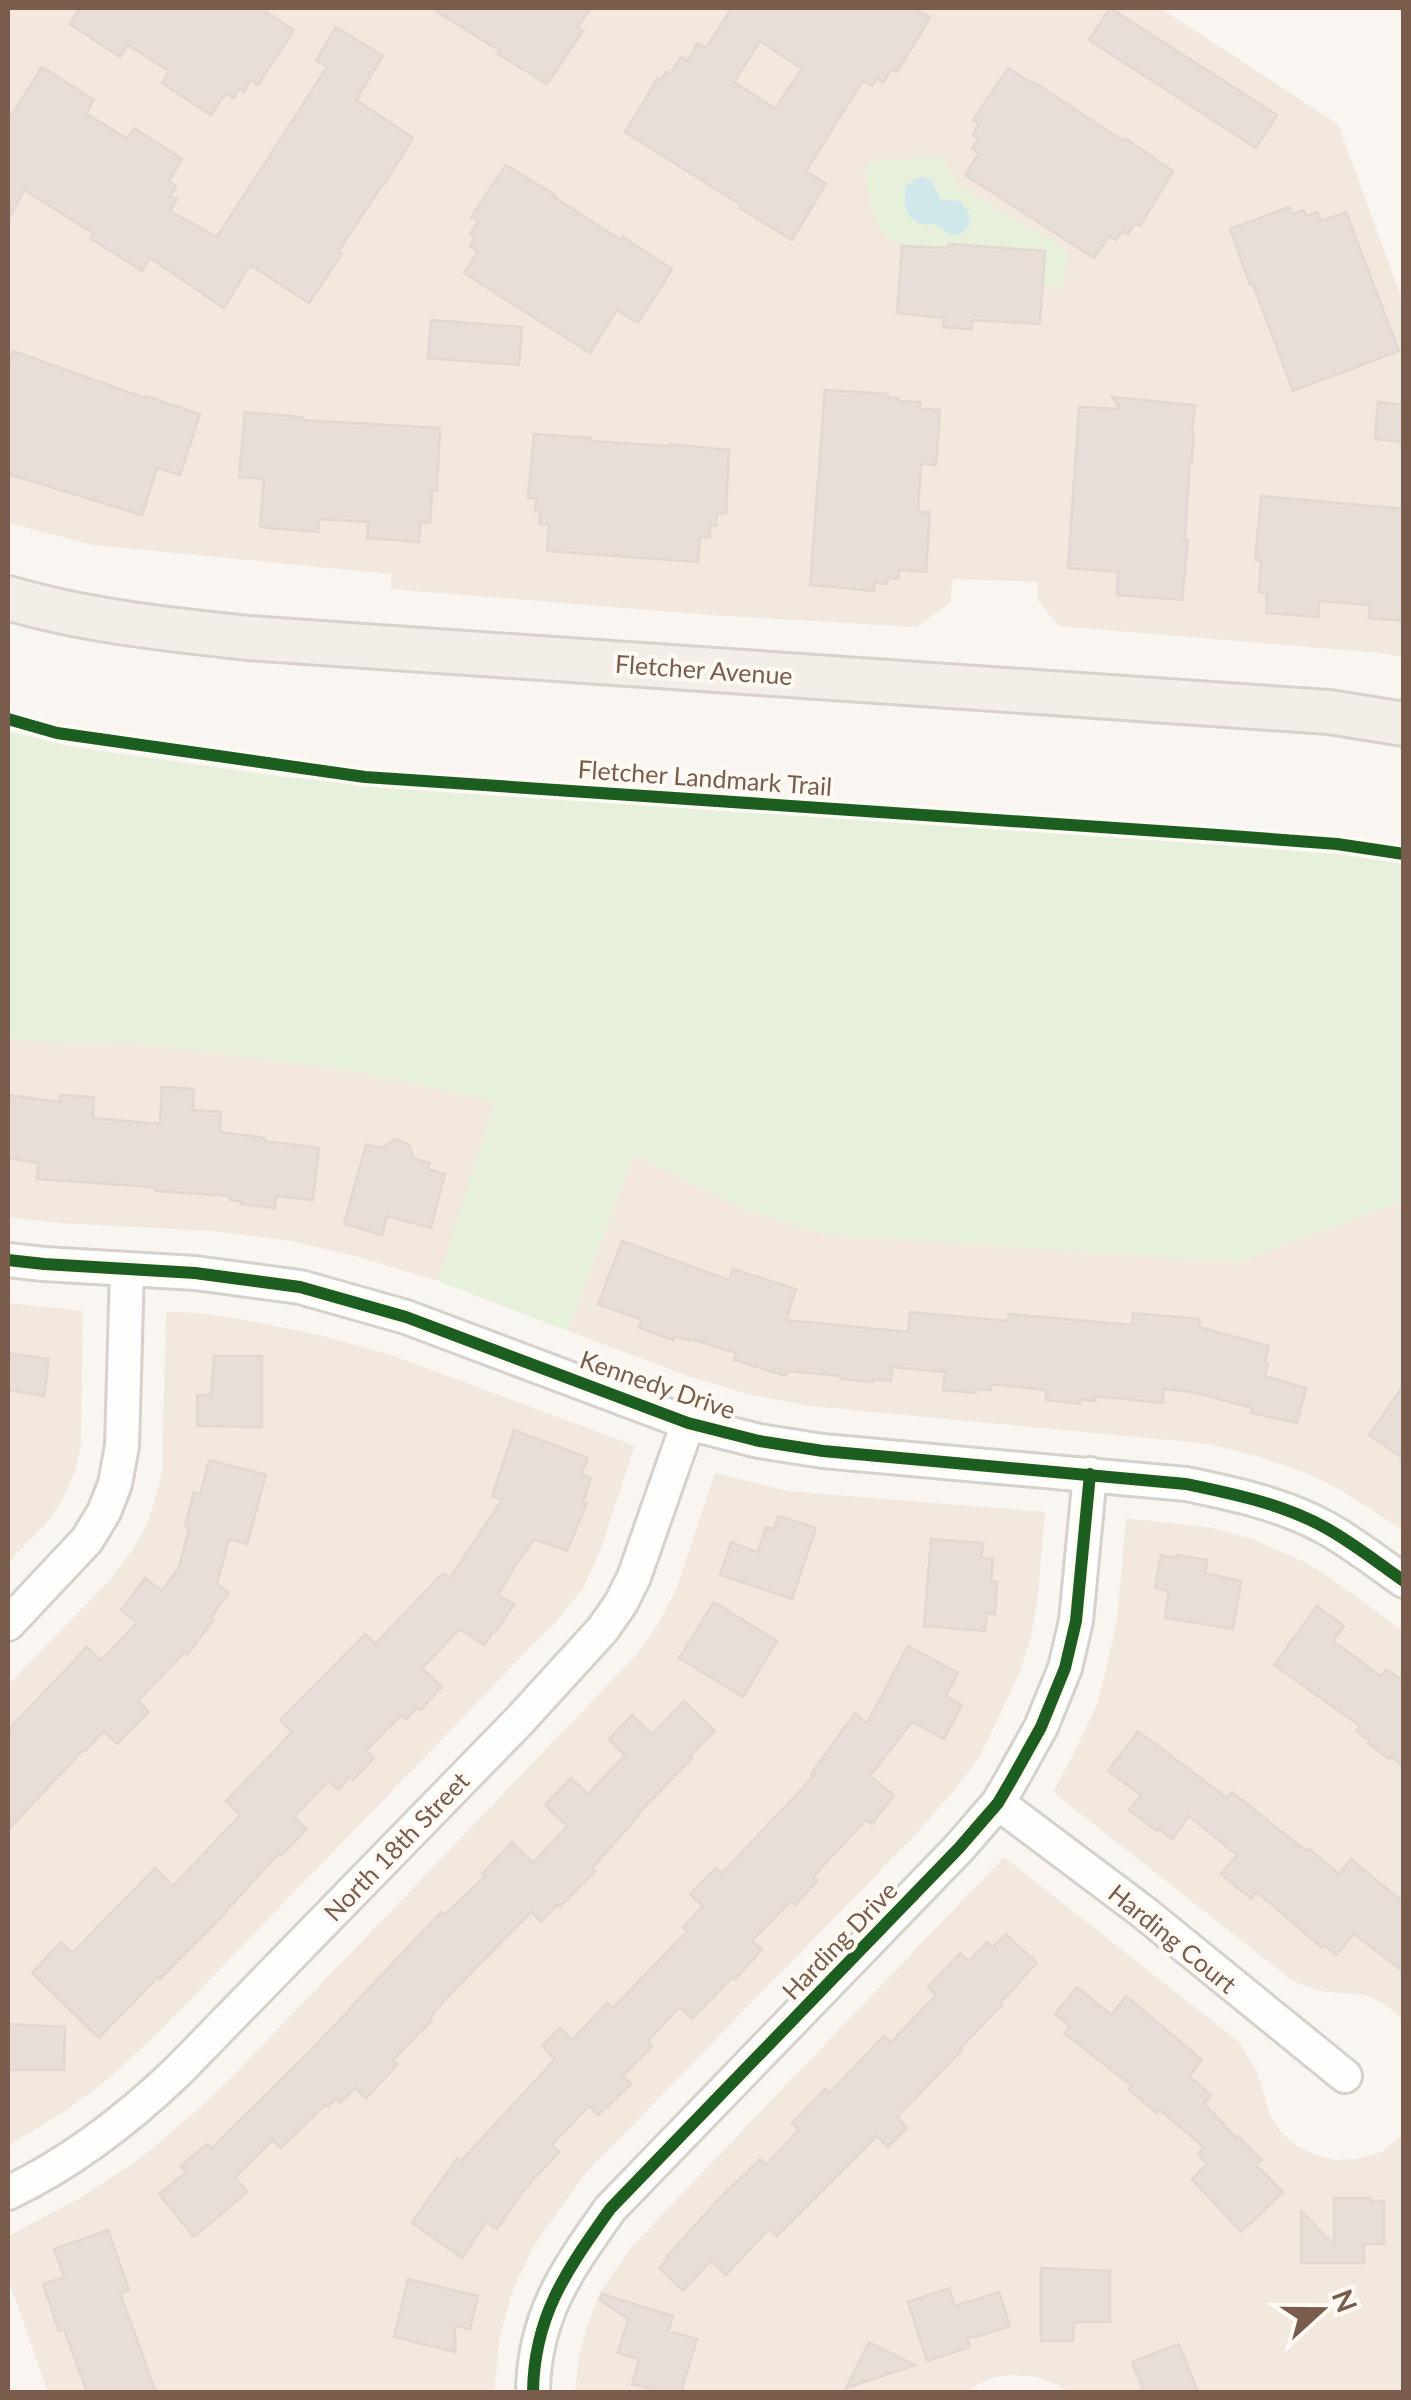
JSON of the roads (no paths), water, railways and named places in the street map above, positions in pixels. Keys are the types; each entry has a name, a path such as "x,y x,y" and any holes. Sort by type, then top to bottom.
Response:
{"main road":[{"name":"Fletcher Avenue","path":"8,598 48,610 134,625 248,638 1328,712 1404,724"}],"street":[{"name":"Kennedy Drive","path":"8,1260 195,1273 265,1281 337,1296 406,1316 688,1422 759,1440 822,1451 1186,1484 1272,1504 1324,1527 1404,1581"},
{"path":"8,1624 88,1540 115,1484 122,1446 127,1269"},
{"name":"North 18th Street","path":"8,2193 82,2152 152,2096 603,1629 622,1603 634,1577 688,1422"},
{"name":"Harding Drive","path":"533,2392 539,2340 552,2300 573,2261 610,2209 959,1848 998,1802 1040,1727 1071,1646 1090,1474"},
{"name":"Harding Court","path":"998,1802 1142,1911 1344,2076"}],"water":[{"path":"922,177 930,179 941,200 955,200 965,207 970,221 966,230 950,234 938,225 919,223 910,217 905,206 905,187"}]}
